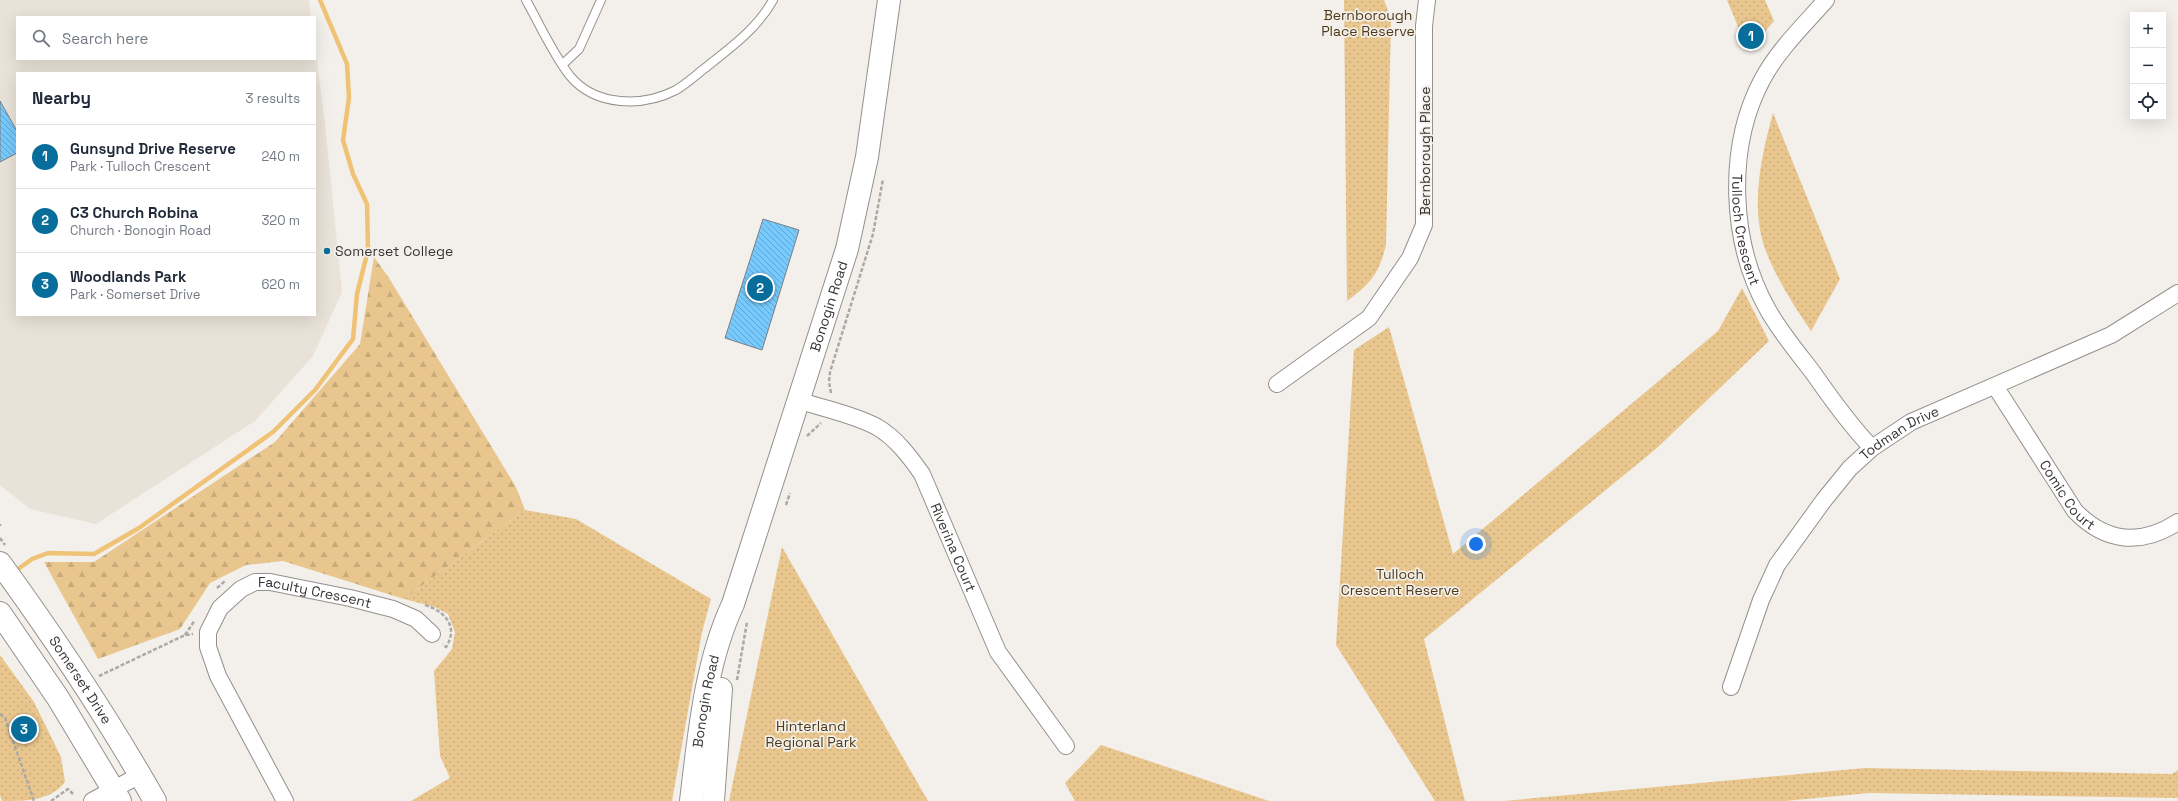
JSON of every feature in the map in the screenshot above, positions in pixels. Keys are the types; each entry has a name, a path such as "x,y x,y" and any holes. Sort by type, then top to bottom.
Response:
{"street":[{"name":"Bonogin Road","path":"713,801 719,704 741,611 798,400 847,249 866,157 889,0"},
{"name":"Bernborough Place","path":"1277,384 1369,318 1410,258 1424,225 1424,26 1427,0"},
{"name":"Tulloch Crescent","path":"1826,0 1770,66 1754,95 1743,131 1737,162 1738,204 1744,246 1768,310 1851,426 1872,448"},
{"name":"Todman Drive","path":"1731,687 1761,600 1777,565 1824,500 1850,468 1872,448 1911,422 2111,336 2178,293"},
{"name":"Comic Court","path":"1995,386 2075,511 2090,525 2113,536 2128,538 2156,534 2178,522"},
{"name":"Riverina Court","path":"798,400 852,417 878,428 905,450 922,474 998,652 1066,746"},
{"name":"Somerset Drive","path":"0,563 75,670 155,801"},
{"name":"Faculty Crescent","path":"208,632 220,608 229,598 255,582 270,582 350,598 393,609 416,619 432,634"},
{"name":"Bonogin Road","path":"691,801 700,729 711,669 721,630 741,611"},
{"name":"Somerset Drive","path":"1,615 58,698 117,795"},
{"path":"208,632 208,647 218,676 285,801"},
{"path":"92,801 117,795 140,775"}],"lane":[{"path":"526,0 571,77 584,88 599,96 625,102 638,102 661,97 677,89 740,40 755,26 773,0"},
{"path":"563,64 579,49 601,0"}],"path":[{"path":"805,442 810,433 818,427 823,419"},
{"path":"786,507 792,486"},
{"path":"737,686 741,611"},
{"path":"98,676 185,635 208,632"},
{"path":"0,714 5,718 34,801"},
{"path":"51,801 68,789 73,794"}],"shaded area":[{"name":"Somerset College","path":"0,0 309,0 311,16 16,16 16,60 316,60 316,55 325,123 342,292 313,356 255,421 96,524 30,509 0,485"}],"green space":[{"name":"Bernborough Place Reserve","path":"1344,0 1384,0 1391,18 1386,245 1377,271 1362,289 1347,301"},
{"path":"1727,0 1765,0 1774,21 1748,51"},
{"path":"1773,113 1840,279 1811,331 1776,274 1767,254 1759,220 1758,202 1761,165"},
{"path":"374,257 389,278 516,487 525,510 404,599 283,561 246,565 210,583 180,629 98,659 44,562 94,562 275,442 360,344"},
{"name":"Tulloch Crescent Reserve","path":"1742,288 1769,341 1657,448 1424,639 1465,801 1435,801 1336,645 1354,350 1389,327 1453,554 1718,331"},
{"path":"525,510 576,519 711,599 702,632 672,801 411,801 450,778 440,756 434,671 452,649 455,632 448,614 435,607 404,599"},
{"name":"Hinterland Regional Park","path":"782,547 928,801 729,801"},
{"path":"0,655 34,702 61,757 65,782 52,793 37,799 2,801 0,795"},
{"path":"1101,745 1269,801 1075,801 1065,783"},
{"path":"1865,768 2172,774 2178,770 2178,798 1869,793 1785,801 1503,801"}],"building":[{"path":"0,101 16,129 16,154 0,162"},
{"path":"763,219 799,230 762,350 725,338"}],"waterway":[{"path":"14,572 32,559 48,553 94,554 139,528 273,432 315,390 353,339 357,294 368,250 367,204 353,174 343,140 349,98 347,64 320,0"}],"place":[{"name":"Gunsynd Drive Reserve","path":"1751,36"},
{"name":"Somerset College","path":"327,251"},
{"name":"C3 Church Robina","path":"760,288"},
{"name":"Woodlands Park","path":"24,729"}]}
